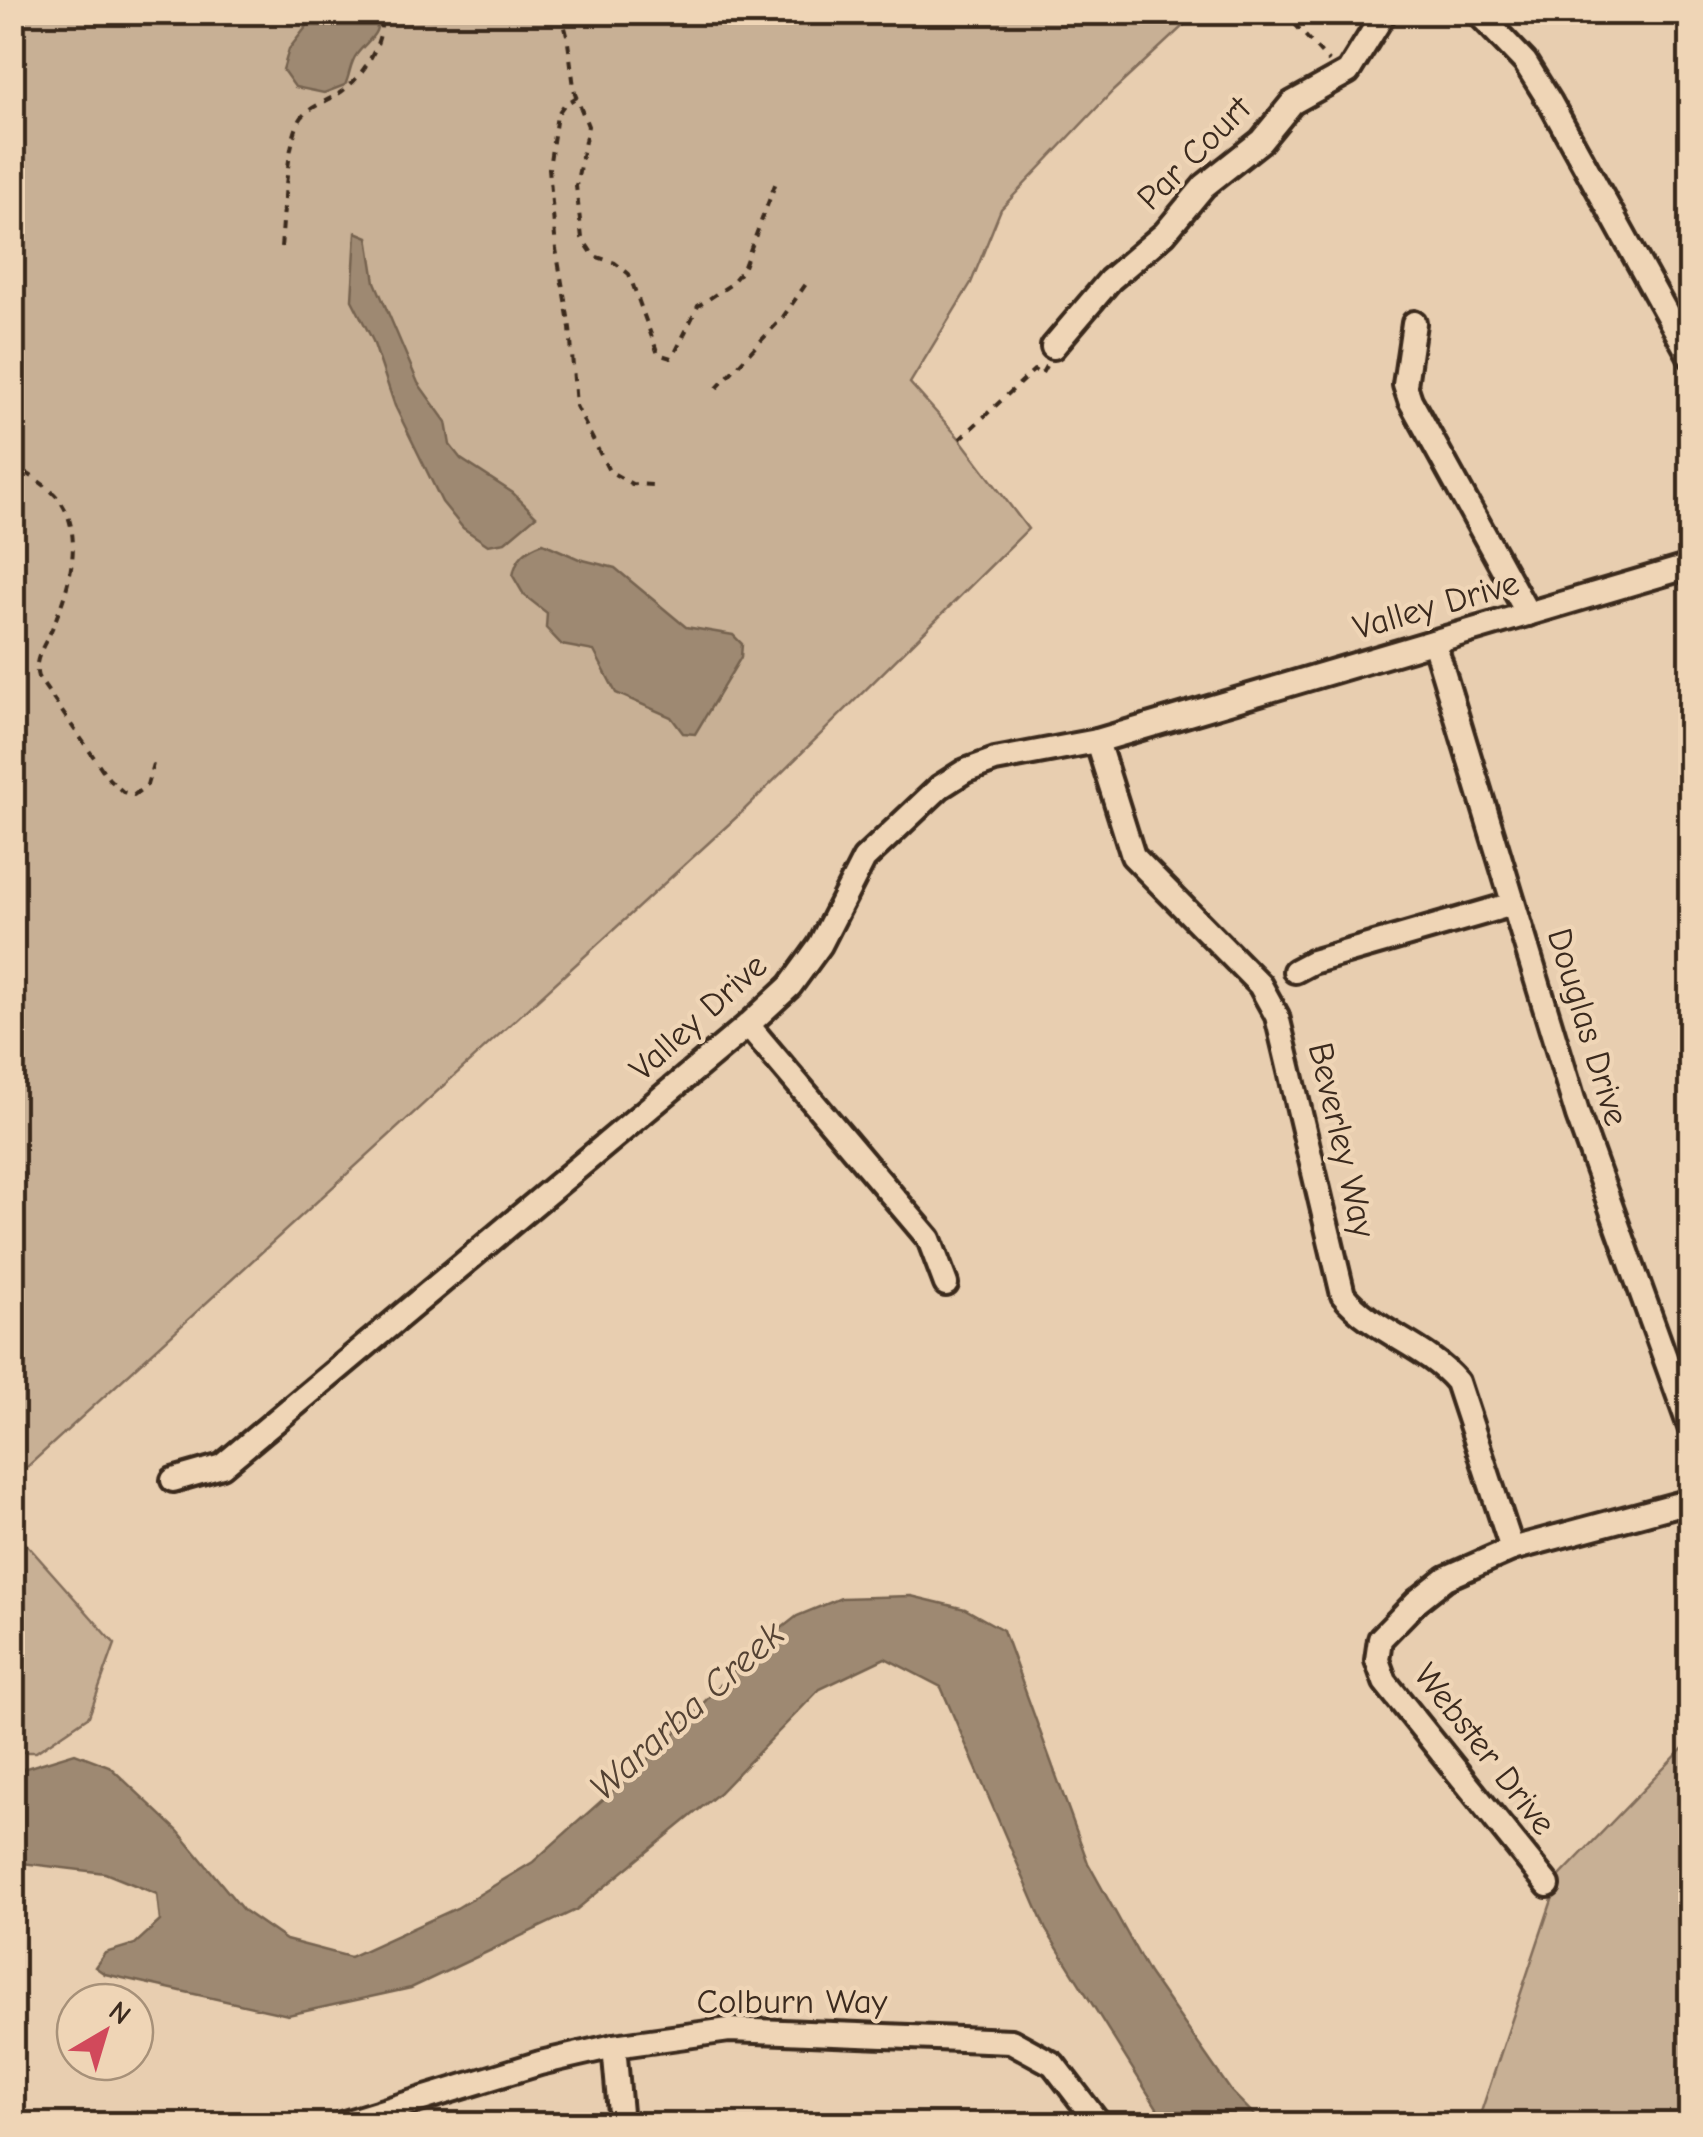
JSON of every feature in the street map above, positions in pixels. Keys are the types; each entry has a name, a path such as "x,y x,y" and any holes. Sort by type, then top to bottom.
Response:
{"street":[{"name":"Par Court","path":"1053,347 1110,280 1165,233 1204,186 1261,141 1292,103 1348,72 1384,12"},
{"path":"1478,12 1525,62 1550,102 1690,356"},
{"path":"1414,323 1405,385 1410,400 1528,614"},
{"name":"Valley Drive","path":"174,1480 222,1466 748,1025 790,986 820,944 864,859 940,787 965,771 995,760 1097,741 1690,566"},
{"name":"Douglas Drive","path":"1434,642 1578,1116 1690,1427"},
{"name":"Beverley Way","path":"1097,741 1133,856 1260,986 1277,1016 1343,1295 1360,1316 1443,1366 1457,1382 1512,1549"},
{"path":"1296,970 1513,904"},
{"path":"748,1025 929,1239 946,1284"},
{"name":"Webster Drive","path":"1548,1885 1384,1682 1377,1660 1380,1639 1446,1578 1512,1549 1690,1501"},
{"name":"Colburn Way","path":"341,2124 540,2064 614,2046 729,2030 1011,2040 1054,2064 1100,2124"},
{"path":"614,2046 621,2124"}],"path":[{"path":"281,247 295,131 305,114 344,90 360,72 381,34 380,12"},
{"path":"560,12 577,97 588,126 576,186 582,238 594,256 616,263 628,274 642,303 653,347 666,358 678,349 698,306 730,285 743,269 776,182"},
{"path":"1284,12 1342,76"},
{"path":"577,97 557,115 549,168 576,406 608,471 632,484 654,485"},
{"path":"717,388 783,318 806,284"},
{"path":"960,439 1034,370 1041,375 1053,347"},
{"path":"12,464 56,497 71,533 66,594 37,662 38,677 110,780 123,792 138,794 147,785 153,764"}],"shaded area":[{"path":"13,13 1197,13 1113,91 1001,209 971,283 910,383 960,439 1028,529 740,814 13,1480"},
{"path":"317,13 376,13 377,20 373,36 353,61 345,85 324,93 295,87 283,70 289,49"},
{"path":"356,232 368,237 375,282 418,383 446,422 450,445 461,459 513,493 536,516 505,542 488,545 463,528 442,502 395,406 373,341 352,300"},
{"path":"543,543 579,559 615,568 686,627 733,635 742,644 741,657 695,734 683,733 671,717 616,693 594,651 562,645 546,628 547,613 524,595 513,576 523,555"},
{"path":"13,1529 115,1644 89,1716 36,1752 13,1752"},
{"name":"Wararba Creek","path":"911,1596 965,1609 1003,1630 1088,1863 1149,1973 1231,2091 1263,2124 1171,2124 1162,2116 1046,1930 941,1687 885,1658 820,1689 719,1793 576,1910 411,1988 288,2015 155,1985 155,1982 105,1974 95,1967 105,1953 135,1944 160,1921 157,1894 105,1873 13,1862 13,1772 75,1753 109,1766 178,1831 243,1910 286,1940 350,1957 457,1908 533,1862 665,1744 751,1652 797,1616 841,1598"},
{"path":"1690,1741 1690,2124 1477,2124 1560,1876"}]}
